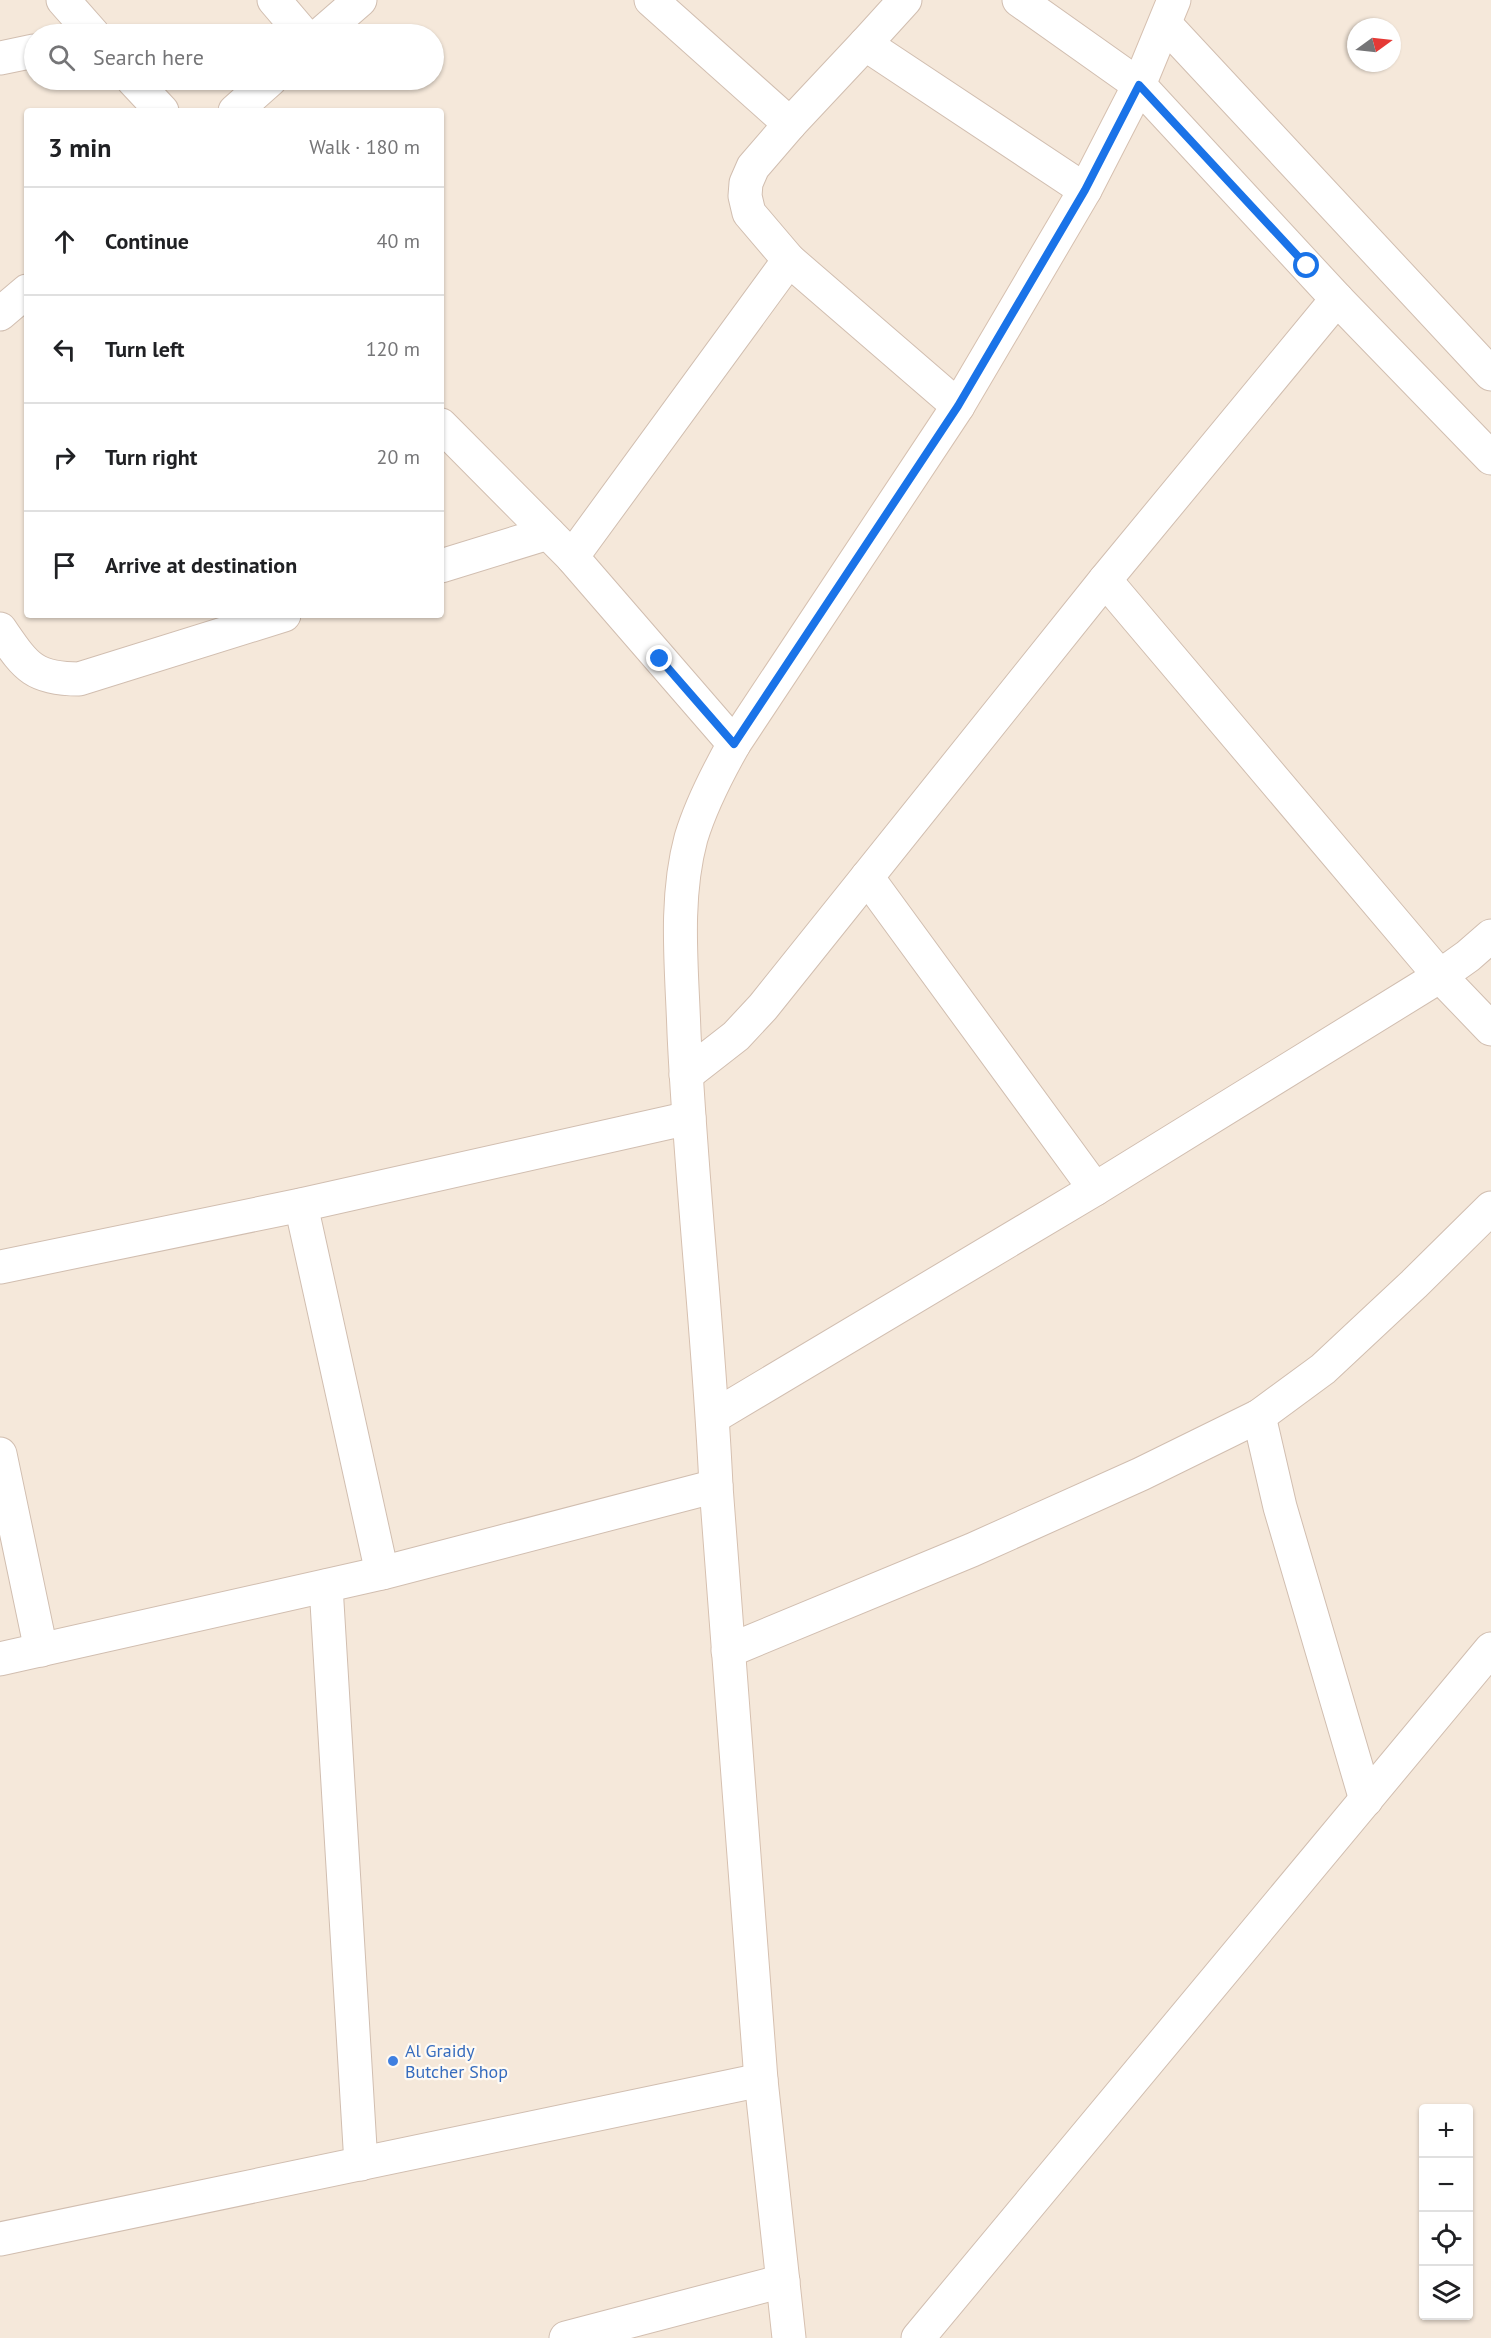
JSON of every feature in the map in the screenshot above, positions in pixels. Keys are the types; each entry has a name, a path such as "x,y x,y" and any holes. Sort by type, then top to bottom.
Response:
{"street":[{"path":"63,0 84,24"},
{"path":"274,0 294,24"},
{"path":"332,24 360,0"},
{"path":"651,0 790,124"},
{"path":"905,0 753,167 746,183 745,196 749,213 789,260 958,406"},
{"path":"1019,0 1139,85 1337,299 1491,458"},
{"path":"789,2338 761,2080 686,1075 681,945 682,892 691,839 709,790 734,744 958,406 1085,190 1139,85 1169,12 1491,374"},
{"path":"865,44 1085,190"},
{"path":"0,58 24,53"},
{"path":"142,90 159,108"},
{"path":"238,108 259,90"},
{"path":"572,557 789,260"},
{"path":"0,314 24,294"},
{"path":"686,1075 736,1036 763,1007 1105,580 1337,299"},
{"path":"444,428 572,557 734,744"},
{"path":"444,565 548,533"},
{"path":"1105,580 1440,976 1491,1029"},
{"path":"0,629 24,663 39,673 57,679 79,679 274,618"},
{"path":"867,877 1095,1189"},
{"path":"713,1417 1095,1189 1440,976 1491,936"},
{"path":"0,1267 302,1205 689,1118"},
{"path":"302,1205 382,1573"},
{"path":"728,1652 983,1545 1142,1474 1259,1416 1323,1369 1491,1208"},
{"path":"1259,1416 1280,1507 1366,1800"},
{"path":"0,1454 41,1650"},
{"path":"0,1659 382,1573 716,1486"},
{"path":"326,1586 361,2164"},
{"path":"918,2338 1491,1649"},
{"path":"0,2239 761,2080"},
{"path":"566,2338 783,2281"}],"shaded area":[{"path":"0,0 1491,0 1491,2338 0,2338"}],"place":[{"name":"Al Graidy Butcher Shop","path":"393,2061"}],"route":[{"path":"660,659 734,744 958,406 1085,190 1139,85 1307,266"}]}
